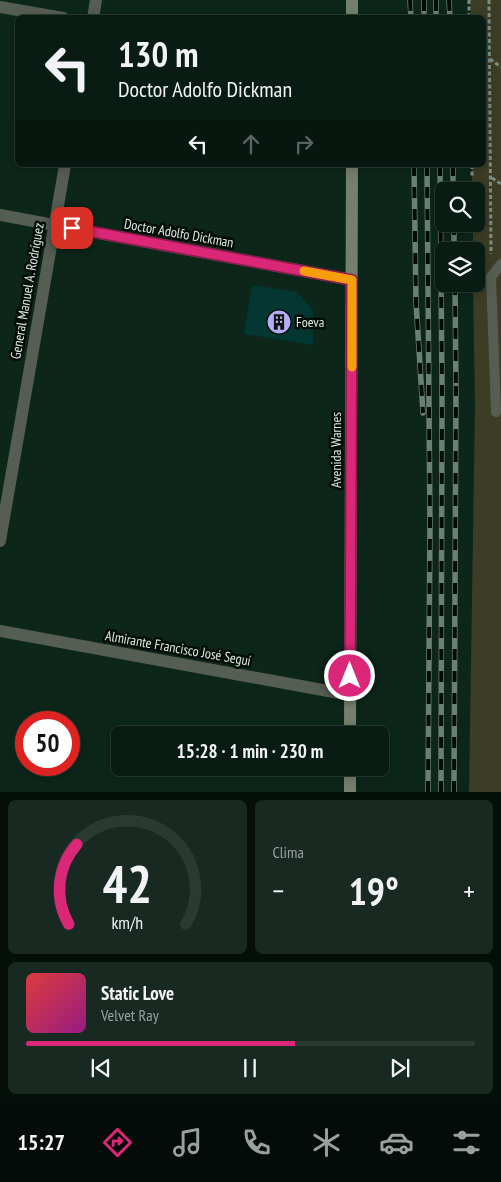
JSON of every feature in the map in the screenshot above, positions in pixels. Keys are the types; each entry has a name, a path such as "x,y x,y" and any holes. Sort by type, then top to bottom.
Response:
{"main road":[{"path":"352,0 352,15"},
{"name":"Avenida Warnes","path":"350,726 352,167"},
{"path":"350,776 350,792"}],"street":[{"path":"94,15 96,0"},
{"path":"0,7 46,15"},
{"name":"General Manuel A. Rodríguez","path":"0,541 53,225 65,167"},
{"name":"Doctor Adolfo Dickman","path":"0,215 352,280"},
{"name":"Almirante Francisco José Seguí","path":"0,631 350,695"}],"lane":[{"path":"496,412 491,277 501,264"}],"path":[{"path":"469,0 469,15"},
{"path":"489,0 492,178 491,277"},
{"path":"490,59 501,67"},
{"path":"472,167 472,178"},
{"path":"492,178 501,184"}],"shaded area":[{"path":"470,0 501,0 501,792 469,792 475,405 473,292 485,292 485,242 473,242 473,232 485,232 485,182 472,182 472,167 486,167 486,15 471,15"}],"building":[{"name":"Foeva","path":"252,285 297,292 313,310 313,345 244,334"}],"railway":[{"path":"410,0 411,15"},
{"path":"424,0 424,15"},
{"path":"436,0 436,15"},
{"path":"449,0 450,15"},
{"path":"414,167 416,302 423,413"},
{"path":"427,167 430,525 428,792"},
{"path":"440,167 442,386 441,792"},
{"path":"453,167 453,182"},
{"path":"454,232 454,242"},
{"path":"455,292 456,392"},
{"path":"454,792 456,386"}],"slow traffic":[{"path":"304,271 352,280 352,367"}],"place":[{"name":"Foeva","path":"279,322"}],"route":[{"path":"72,228 352,280 350,676"}]}
